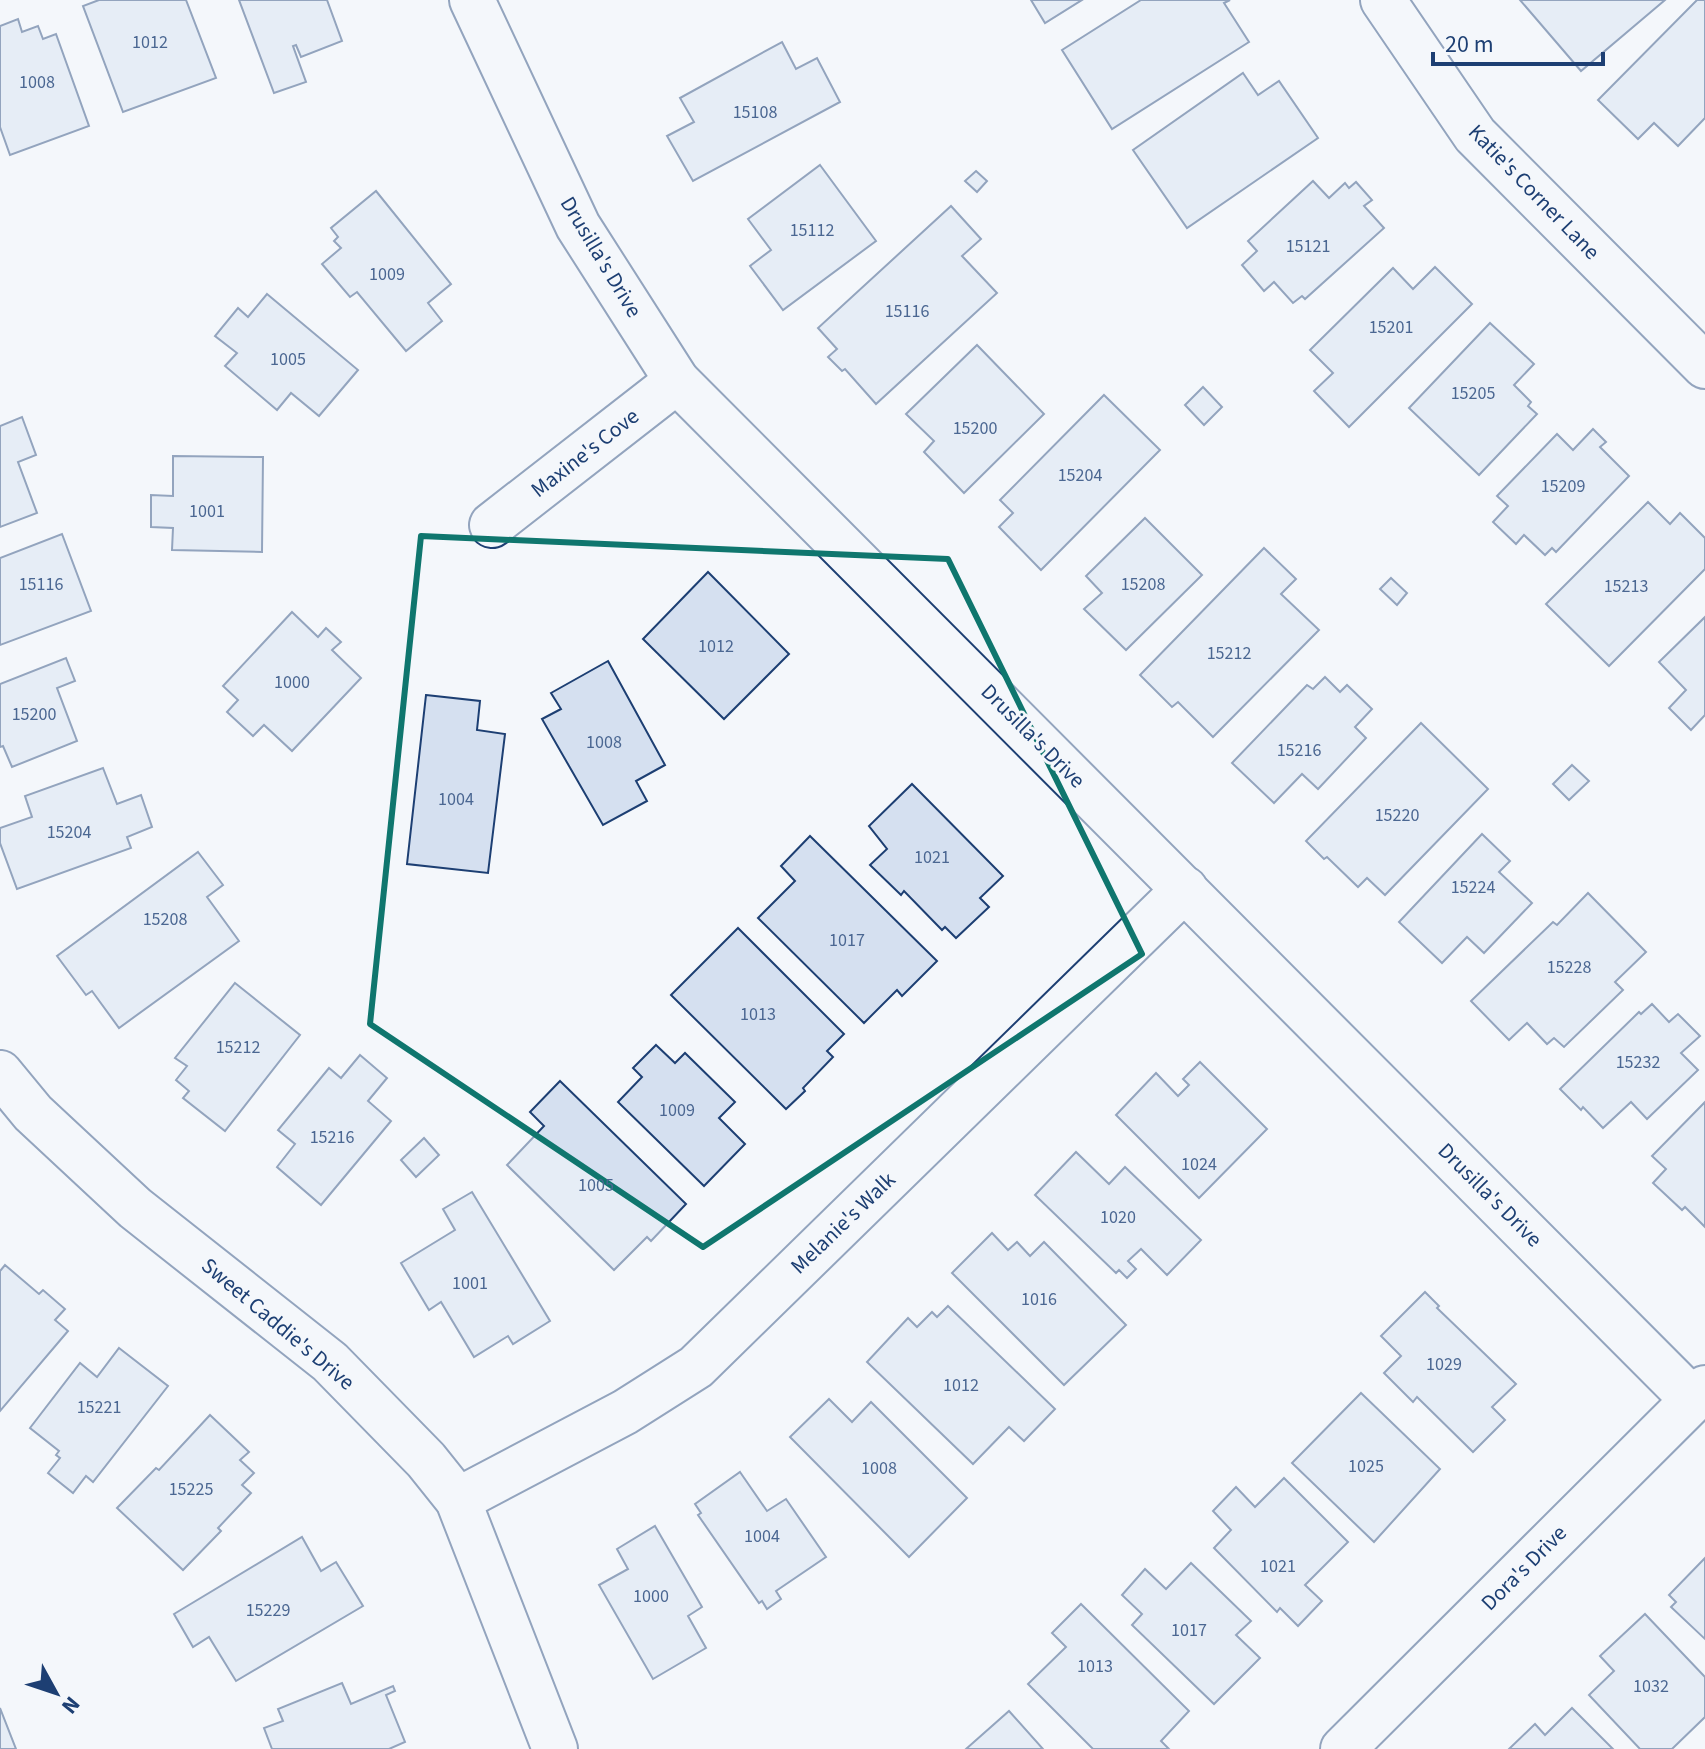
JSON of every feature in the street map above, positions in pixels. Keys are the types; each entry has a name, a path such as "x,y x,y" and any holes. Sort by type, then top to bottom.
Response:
{"street":[{"name":"Drusilla's Drive","path":"472,0 578,226 677,381 1185,889 1699,1394"},
{"name":"Katie's Corner Lane","path":"1383,0 1475,135 1705,366"},
{"name":"Maxine's Cove","path":"492,525 677,381"},
{"name":"Melanie's Walk","path":"458,1500 625,1412 696,1367 1185,889"},
{"name":"Sweet Caddie's Drive","path":"0,1073 33,1113 135,1208 330,1362 426,1460 458,1500 555,1749"},
{"name":"Dora's Drive","path":"1343,1749 1699,1394"}],"highlighted area":[{"path":"421,536 948,559 1142,954 703,1247 370,1024"}],"building":[{"path":"99,0 186,0 216,78 123,112 83,6"},
{"path":"239,0 327,0 342,41 301,57 296,45 293,46 306,82 274,93"},
{"path":"1031,0 1082,0 1045,23"},
{"path":"1141,0 1230,0 1224,3 1249,42 1112,129 1062,50"},
{"path":"1520,0 1665,0 1581,71"},
{"path":"1697,0 1705,0 1705,118 1678,146 1654,123 1638,139 1598,100"},
{"path":"18,19 22,32 38,26 43,39 56,34 89,126 10,155 0,127 0,26"},
{"path":"782,42 796,69 817,58 840,102 693,181 667,136 694,122 680,98"},
{"path":"1243,73 1258,95 1279,81 1318,138 1187,228 1133,150"},
{"path":"820,165 876,241 783,310 750,266 771,250 748,219"},
{"path":"976,171 987,181 977,192 965,181"},
{"path":"1313,181 1329,198 1345,183 1349,188 1356,182 1372,200 1364,206 1384,228 1305,299 1302,296 1293,303 1274,282 1264,291 1242,265 1257,251 1248,241"},
{"path":"376,191 451,284 428,303 442,321 406,351 357,292 350,297 322,264 341,248 334,241 338,237 331,228"},
{"path":"951,206 981,239 962,256 997,293 876,404 845,369 842,371 828,357 837,349 818,328"},
{"path":"1435,267 1472,304 1349,427 1314,391 1333,373 1310,350 1393,268 1413,289"},
{"path":"267,294 358,370 319,416 291,393 277,410 225,366 237,353 215,336 238,308 248,317"},
{"path":"1490,323 1534,364 1514,385 1531,402 1528,406 1537,414 1479,475 1409,408"},
{"path":"977,345 1044,414 964,493 924,452 934,441 906,414"},
{"path":"1203,387 1222,407 1204,425 1185,405"},
{"path":"1104,395 1160,450 1041,570 999,527 1013,513 1000,500"},
{"path":"22,417 36,455 18,462 37,513 0,527 0,426"},
{"path":"1593,429 1606,442 1600,447 1629,476 1556,552 1552,548 1545,555 1524,535 1516,544 1493,522 1508,506 1497,496 1557,434 1573,450"},
{"path":"173,456 263,457 262,552 172,550 173,528 151,527 151,495 173,496"},
{"path":"1648,502 1670,524 1680,513 1705,538 1705,569 1609,666 1546,604"},
{"path":"1145,518 1202,575 1126,650 1084,609 1102,593 1086,576"},
{"path":"62,534 91,611 0,645 0,558"},
{"path":"1264,548 1296,579 1281,594 1319,630 1213,737 1178,702 1172,707 1140,675"},
{"path":"708,572 789,654 724,719 643,639"},
{"path":"1391,578 1407,593 1397,605 1380,589"},
{"path":"292,612 318,637 326,628 341,642 332,650 361,678 292,751 264,725 253,736 227,712 238,700 223,686"},
{"path":"1705,617 1705,715 1691,730 1669,708 1686,690 1659,662"},
{"path":"66,658 75,681 57,688 77,741 12,767 3,746 0,747 0,684"},
{"path":"608,661 665,765 636,781 647,801 603,825 542,719 561,709 551,693"},
{"path":"1325,677 1340,692 1347,685 1372,709 1355,727 1366,738 1318,789 1302,774 1274,803 1232,763 1307,685 1313,689"},
{"path":"426,695 480,701 477,730 505,734 488,873 407,864"},
{"path":"1421,723 1488,789 1385,895 1367,878 1358,887 1306,841"},
{"path":"1572,765 1589,781 1569,800 1553,784"},
{"path":"103,768 117,804 141,795 152,827 127,837 131,848 17,889 0,843 0,828 32,817 25,796"},
{"path":"912,784 1003,876 980,898 989,907 956,938 945,927 942,930 904,891 901,895 870,865 887,849 869,826"},
{"path":"1482,834 1510,861 1499,872 1532,903 1484,953 1467,937 1442,963 1399,922"},
{"path":"810,836 937,961 902,996 897,990 864,1023 758,918 795,881 781,866"},
{"path":"198,852 223,885 207,897 239,941 119,1028 92,991 86,995 57,956"},
{"path":"1588,893 1646,952 1615,982 1623,990 1564,1047 1554,1038 1547,1044 1527,1023 1509,1040 1471,1001 1553,922 1557,925"},
{"path":"738,928 844,1034 827,1051 833,1057 786,1109 671,995"},
{"path":"235,983 300,1035 225,1131 183,1098 189,1091 176,1080 187,1066 175,1058"},
{"path":"1652,1004 1669,1022 1678,1014 1700,1036 1681,1053 1698,1070 1647,1119 1631,1102 1603,1128 1560,1089 1639,1012 1641,1014"},
{"path":"656,1045 675,1063 685,1053 735,1102 719,1118 745,1144 704,1186 618,1102 642,1077 633,1068"},
{"path":"360,1055 387,1078 368,1101 391,1121 321,1205 277,1167 295,1144 278,1130 329,1068 341,1078"},
{"path":"1200,1062 1267,1129 1199,1198 1116,1115 1156,1073 1178,1096 1189,1085 1183,1079"},
{"path":"560,1081 686,1204 651,1241 647,1237 614,1270 507,1165 544,1126 530,1112"},
{"path":"1705,1102 1705,1227 1653,1183 1666,1169 1652,1156"},
{"path":"424,1138 439,1155 416,1177 401,1160"},
{"path":"1076,1152 1109,1184 1125,1167 1201,1240 1167,1275 1141,1249 1128,1261 1136,1269 1127,1278 1119,1270 1116,1273 1035,1195"},
{"path":"472,1192 550,1321 513,1344 508,1336 474,1357 441,1302 429,1310 401,1263 455,1230 443,1209"},
{"path":"992,1233 1008,1250 1017,1242 1030,1256 1044,1242 1126,1325 1064,1385 952,1273"},
{"path":"5,1265 39,1294 43,1290 65,1309 55,1320 68,1331 0,1411 0,1271"},
{"path":"1425,1292 1439,1306 1437,1308 1516,1384 1492,1407 1505,1420 1473,1452 1417,1397 1413,1402 1384,1373 1401,1356 1381,1336"},
{"path":"948,1306 1055,1409 1024,1441 1009,1427 973,1464 867,1362 908,1318 917,1327 932,1312 937,1317"},
{"path":"119,1348 168,1386 93,1482 86,1476 73,1493 48,1473 60,1458 56,1455 59,1451 30,1428 80,1363 97,1377"},
{"path":"1361,1393 1440,1469 1374,1542 1292,1463"},
{"path":"829,1399 852,1422 871,1402 967,1498 909,1557 790,1437"},
{"path":"210,1415 249,1452 240,1460 254,1473 242,1485 251,1493 218,1528 221,1531 183,1570 117,1508 156,1468 159,1470"},
{"path":"740,1472 767,1511 786,1499 826,1557 776,1591 781,1599 767,1609 762,1601 759,1603 698,1515 701,1513 695,1504"},
{"path":"1284,1478 1348,1542 1305,1585 1322,1601 1298,1626 1280,1608 1277,1612 1214,1548 1231,1530 1213,1511 1236,1487 1255,1507"},
{"path":"655,1526 702,1607 688,1616 706,1648 653,1679 599,1585 628,1569 617,1549"},
{"path":"302,1537 321,1571 336,1562 363,1606 236,1681 209,1637 193,1647 174,1614"},
{"path":"1705,1558 1705,1639 1671,1607 1676,1602 1669,1595"},
{"path":"1191,1563 1251,1621 1236,1635 1260,1658 1214,1704 1132,1625 1142,1614 1122,1595 1145,1569 1166,1589"},
{"path":"1081,1604 1189,1711 1161,1741 1169,1749 1093,1749 1028,1684 1066,1647 1052,1633"},
{"path":"1645,1614 1705,1677 1705,1717 1672,1749 1640,1749 1589,1695 1614,1671 1600,1656"},
{"path":"342,1683 351,1704 393,1686 395,1691 386,1695 405,1742 389,1749 272,1749 264,1728 283,1721 278,1709"},
{"path":"0,1708 16,1749 0,1749"},
{"path":"1572,1708 1613,1749 1509,1749 1535,1724 1545,1735"},
{"path":"1009,1711 1043,1749 966,1749"}]}
